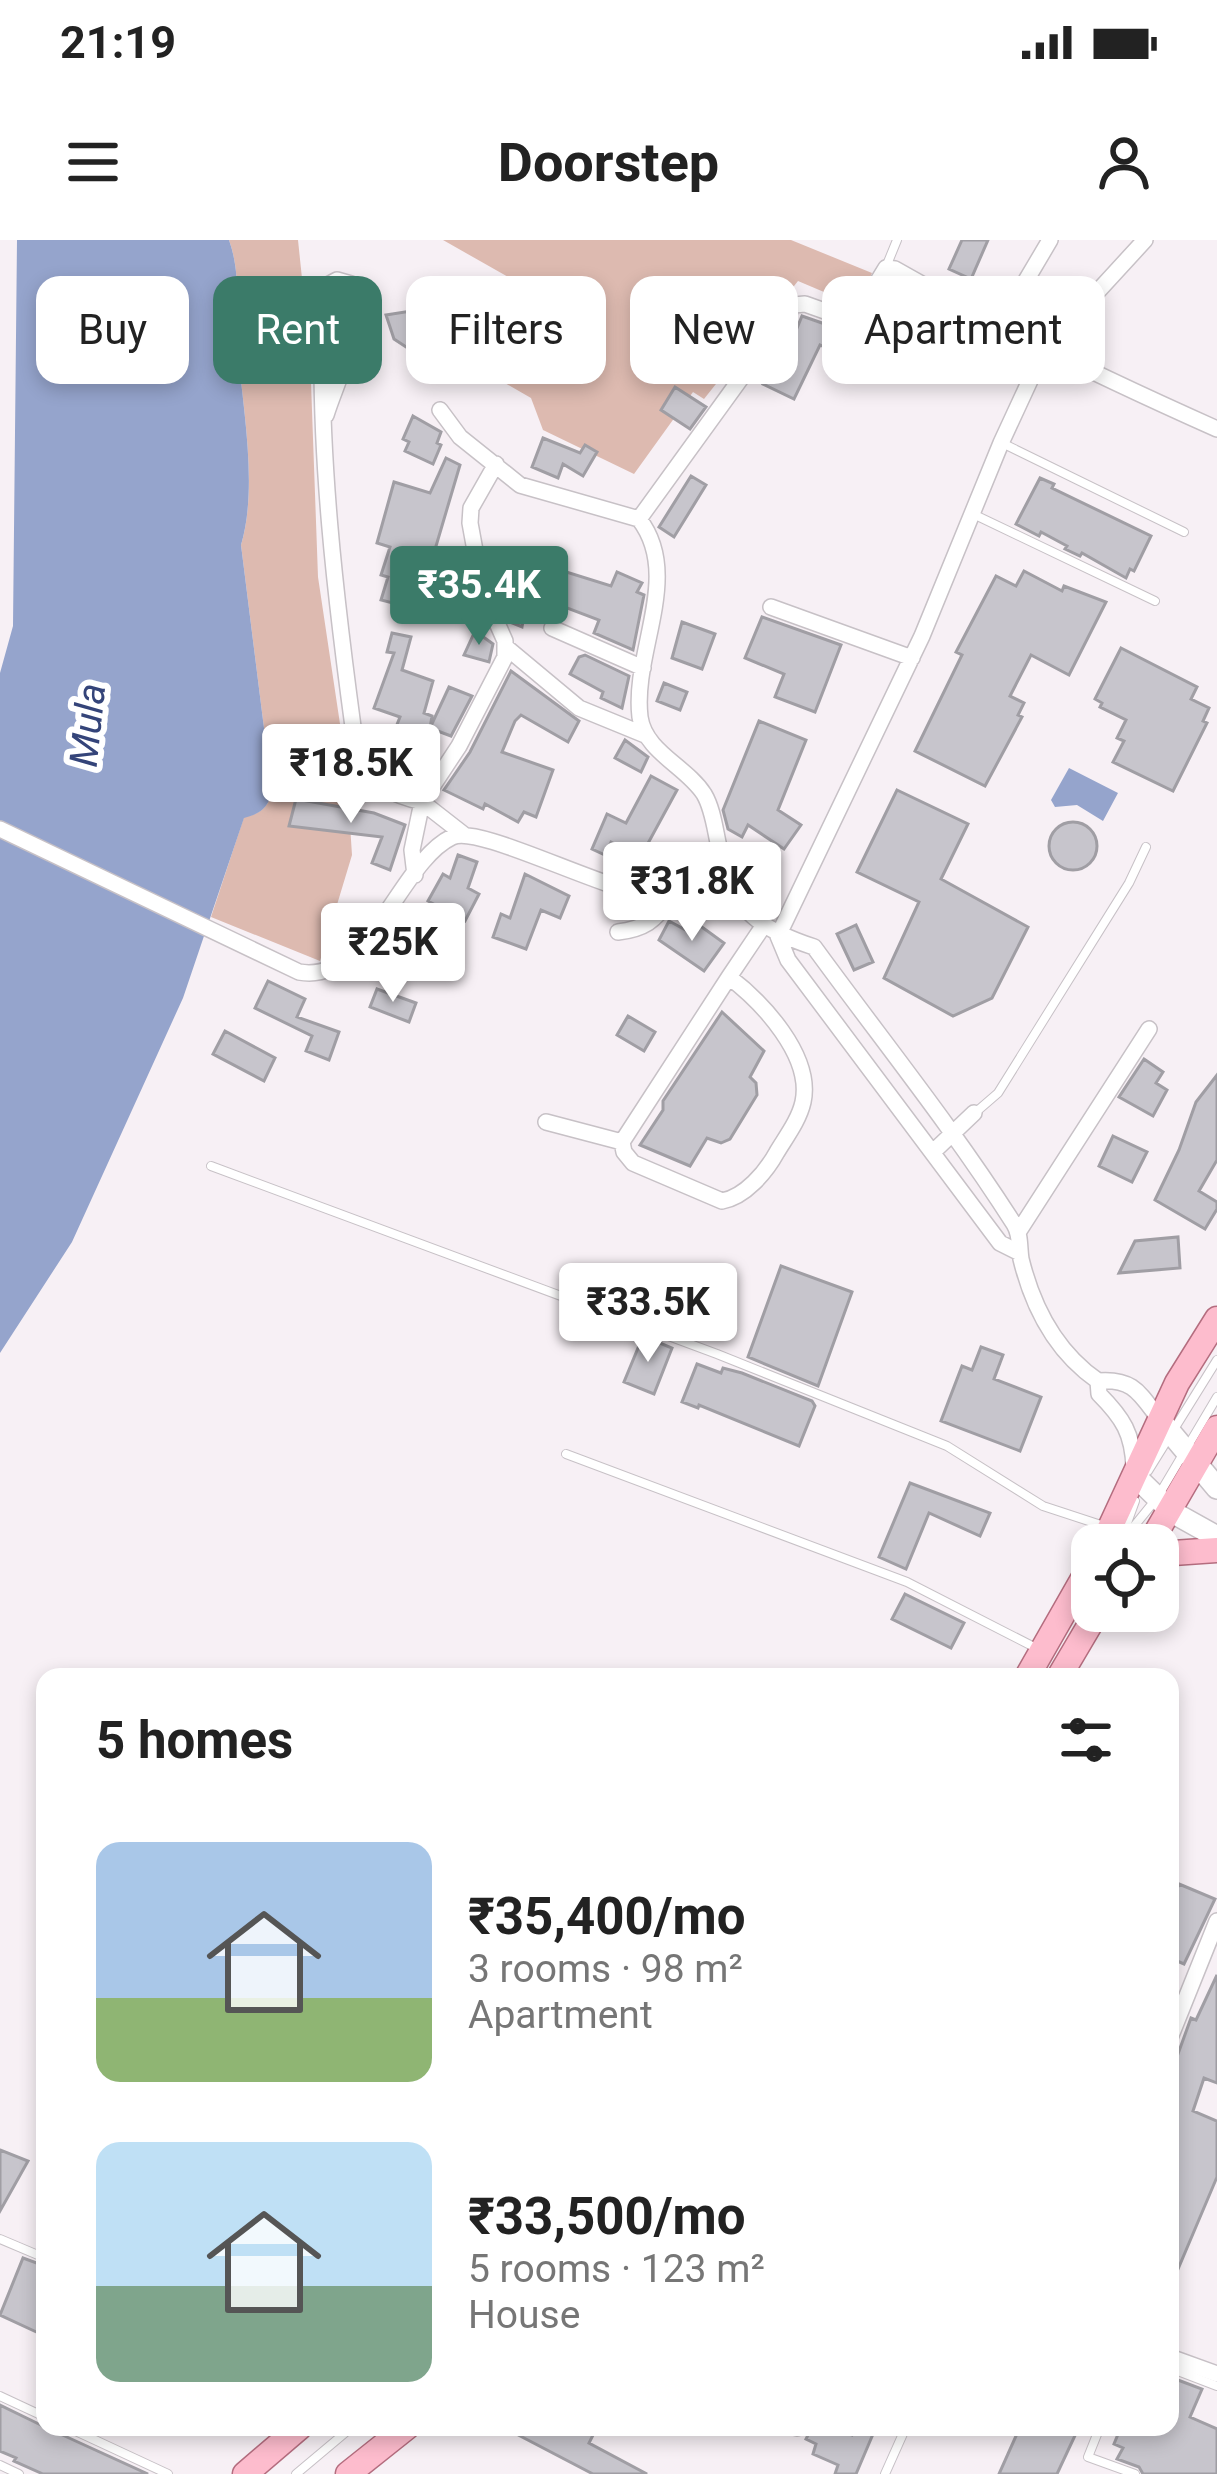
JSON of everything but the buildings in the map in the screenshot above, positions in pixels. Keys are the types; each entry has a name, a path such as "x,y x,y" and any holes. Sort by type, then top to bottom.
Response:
{"main road":[{"path":"1126,1524 1151,1492 1178,1443 1177,1383 1217,1319"},
{"path":"1150,1524 1151,1492 1178,1443 1217,1428"},
{"path":"1178,1443 1217,1488"},
{"path":"1151,1492 1217,1537"},
{"path":"1179,1553 1217,1550"},
{"path":"1040,1664 1071,1604"},
{"path":"1064,1668 1082,1632"},
{"path":"245,2474 289,2436"},
{"path":"362,2471 398,2436"}],"street":[{"path":"1029,276 1051,240"},
{"path":"1105,284 1145,240"},
{"path":"639,519 794,305 805,304 850,320 886,268 907,276"},
{"path":"326,415 354,319 356,295 351,284 338,280 324,287 326,415 330,518 358,763 364,772 387,790 422,802 463,834 535,856 584,878 670,899 727,885"},
{"path":"1105,378 1217,429"},
{"path":"1020,1252 1000,1243 788,960 778,936 912,658 1028,384"},
{"path":"440,410 460,436 520,485 639,519 652,536 659,561 643,668 640,707 645,734"},
{"path":"496,464 471,508 470,523 482,589 507,648 579,709 645,734 706,796 727,885 778,936 814,947 952,1132 1019,1231 1030,1293 1070,1359 1098,1381 1120,1379 1137,1391 1178,1443"},
{"path":"771,607 912,658"},
{"path":"552,628 643,668"},
{"path":"415,875 412,850 422,802 459,746 507,648"},
{"path":"0,830 313,975 327,971 355,950 450,837 463,834"},
{"path":"618,932 640,930 656,919 670,899"},
{"path":"729,976 783,1030 805,1095 768,1168 731,1200 722,1201 633,1162 622,1142 729,976 745,958 764,925"},
{"path":"1019,1231 1149,1029"},
{"path":"932,1152 974,1113"},
{"path":"546,1122 622,1142"},
{"path":"1098,1381 1099,1394 1124,1419 1151,1492"},
{"path":"1179,2016 1217,1921"},
{"path":"1179,2360 1217,2374"}],"lane":[{"path":"886,268 897,240"},
{"path":"1001,443 1184,532"},
{"path":"972,514 1155,602"},
{"path":"974,1113 998,1094 1129,883 1146,847"},
{"path":"211,1166 717,1354 947,1446 1079,1524"},
{"path":"1178,1443 1217,1360"},
{"path":"1178,1443 1217,1397"},
{"path":"566,1454 908,1582 1040,1664 1071,1632"},
{"path":"0,2239 36,2254"},
{"path":"1179,2371 1217,2386"},
{"path":"0,2396 36,2413"},
{"path":"86,2436 168,2474"},
{"path":"296,2474 341,2436"},
{"path":"885,2474 902,2436"},
{"path":"1096,2436 1088,2457 1135,2474"},
{"path":"0,2465 19,2474"}],"shaded area":[{"path":"229,240 298,240 302,276 236,276"},
{"path":"443,240 791,240 872,273 822,276 822,291 798,281 798,276 630,276 630,384 716,384 704,399 693,392 634,474 543,430 531,398 507,384 606,384 606,276 506,276"},
{"path":"242,384 311,384 318,577 346,764 352,855 320,961 211,917 244,817 262,809 272,792 241,545 248,499"}],"water":[{"name":"Mula","path":"17,240 229,240 236,276 213,276 213,384 242,384 249,474 241,545 272,792 263,810 244,818 183,998 72,1242 0,1353 0,673 13,626"},
{"path":"1069,768 1118,793 1103,821 1077,805 1055,807 1051,800"}]}
